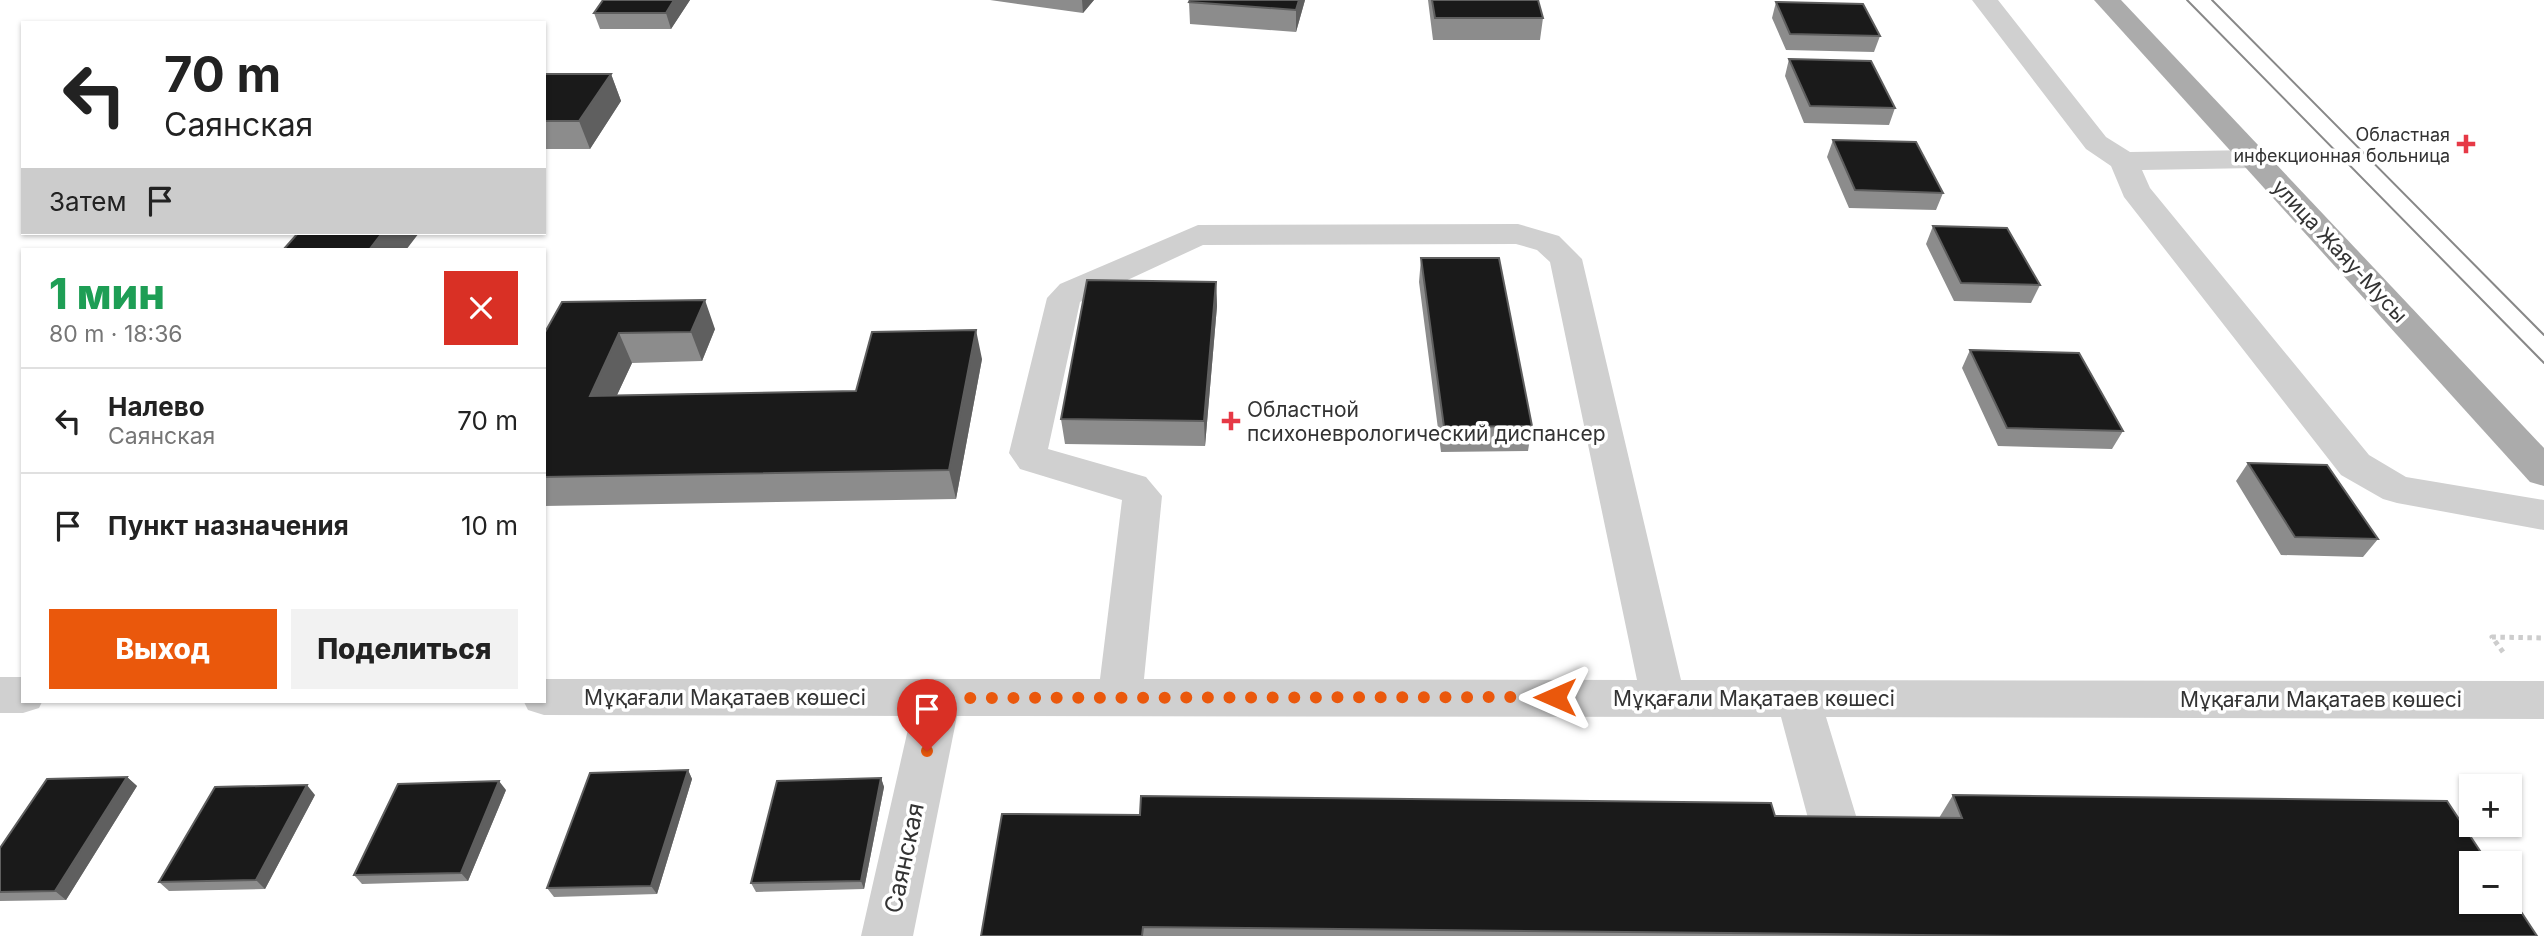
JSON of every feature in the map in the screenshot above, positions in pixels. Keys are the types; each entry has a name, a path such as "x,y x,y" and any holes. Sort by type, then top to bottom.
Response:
{"main road":[{"name":"улица Жаяу-Мусы","path":"2108,0 2544,472"}],"street":[{"path":"1985,0 2096,143 2124,161 2255,159"},
{"path":"2124,161 2135,190 2355,465 2397,489 2544,516"},
{"path":"1120,696 1142,496 1132,487 1034,458 1028,453 1064,298 1072,291 1198,235 1518,234 1548,243 1566,259 1663,697"},
{"path":"0,695 21,695"},
{"name":"Мұқағали Мақатаев көшесі","path":"546,697 2544,699"},
{"name":"Саянская","path":"887,936 938,698"},
{"path":"1798,698 1843,852"}],"building":[{"path":"603,0 674,0 666,13 594,13"},
{"path":"1299,0 1296,10 1189,2"},
{"path":"1432,0 1538,0 1543,18 1435,18"},
{"path":"1776,2 1863,4 1880,36 1790,34"},
{"path":"1789,59 1871,61 1895,108 1810,106"},
{"path":"546,74 611,74 579,121 546,121"},
{"path":"1833,140 1916,142 1943,193 1855,190"},
{"path":"1933,226 2007,228 2040,285 1961,283"},
{"path":"296,235 380,235 371,248 285,248"},
{"path":"1421,258 1499,258 1532,426 1444,427"},
{"path":"1087,280 1216,282 1204,421 1061,419"},
{"path":"705,300 691,332 619,333 590,396 856,391 872,332 976,330 949,470 546,477 546,330 562,302"},
{"path":"1970,350 2079,353 2123,431 2007,428"},
{"path":"2248,463 2327,465 2378,539 2295,537"},
{"path":"688,770 651,886 547,888 590,773"},
{"path":"127,777 55,891 0,892 0,848 47,779"},
{"path":"881,778 861,881 751,883 777,781"},
{"path":"499,781 461,873 354,875 398,784"},
{"path":"307,785 256,880 159,882 215,787"},
{"path":"1953,795 2447,801 2459,819 2459,837 2471,837 2480,851 2459,851 2459,914 2522,913 2537,936 2015,936 1143,927 1142,936 981,936 1002,814 1140,815 1141,796 1771,803 1775,816 1962,818"}],"tram line":[{"path":"2187,0 2544,363"},
{"path":"2212,0 2544,335"}],"place":[{"name":"Областная инфекционная больница","path":"2466,144"},
{"name":"Областной психоневрологический диспансер","path":"1231,421"}],"route":[{"path":"927,751 938,698 1555,697"}]}
